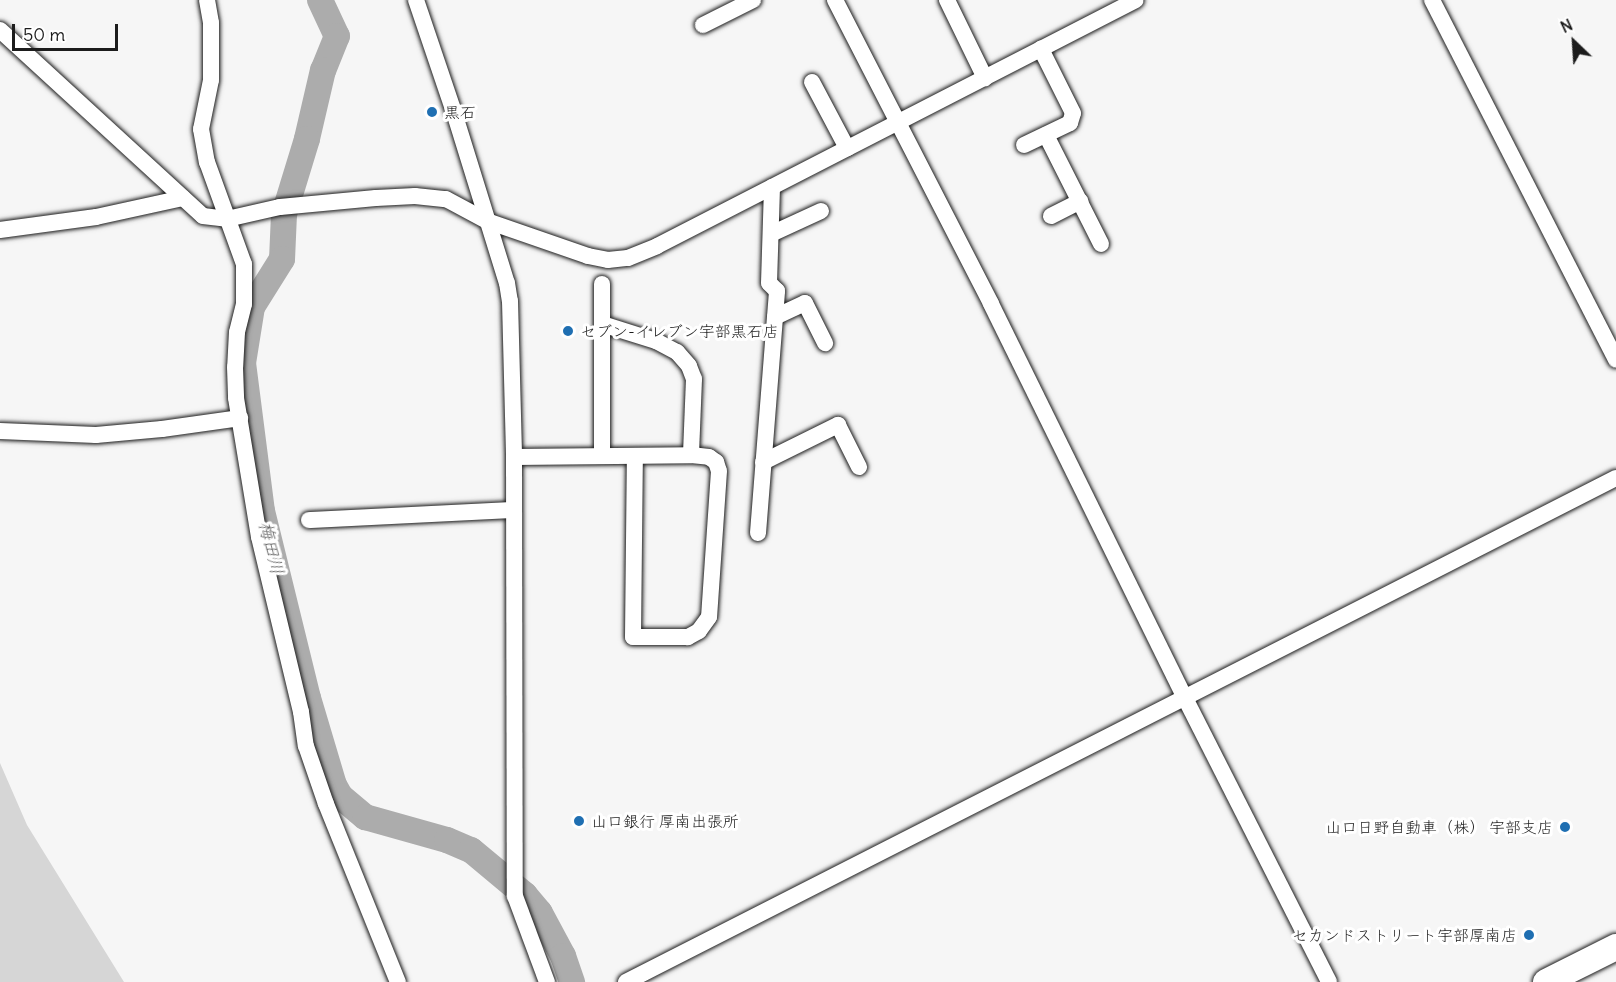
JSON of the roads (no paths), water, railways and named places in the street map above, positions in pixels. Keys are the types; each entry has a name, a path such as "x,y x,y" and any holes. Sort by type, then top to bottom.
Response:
{"highway":[{"path":"1546,982 1616,947"},
{"path":"1573,982 1616,960"}],"street":[{"path":"207,0 211,23 211,80 201,129 207,162 244,264 244,304 237,332 236,398 259,537 301,712 306,746 326,804 398,982"},
{"path":"416,0 453,109 507,283 510,301 514,457 515,896 547,982"},
{"path":"703,25 753,0"},
{"path":"835,0 991,304 1185,698 1329,982"},
{"path":"947,0 985,78"},
{"path":"0,30 203,216 227,219 288,206 415,196 446,199 487,221 588,256 608,260 628,258 666,242 1136,0"},
{"path":"1432,0 1616,360"},
{"path":"1024,146 1070,123 1073,113 1041,49"},
{"path":"812,82 847,148"},
{"path":"1046,135 1101,244"},
{"path":"758,533 777,291 769,283 772,188"},
{"path":"0,230 96,217 183,198"},
{"path":"1051,216 1080,201"},
{"path":"771,234 821,211"},
{"path":"602,284 602,456"},
{"path":"775,317 805,303 825,343"},
{"path":"602,324 667,346 677,352 689,366 694,380 691,455"},
{"path":"0,431 96,435 240,418"},
{"path":"764,462 838,425 859,467"},
{"path":"514,457 691,455 709,457 716,462 719,471 709,617 699,632 688,637 633,637 634,456"},
{"path":"626,982 1616,478"},
{"path":"309,520 514,510"}],"waterway":[{"name":"梅田川","path":"320,0 337,36 323,70 307,139 284,214 282,259 252,307 243,363 262,511 308,698 334,785 340,796 365,817 447,840 471,850 525,895 540,913 563,956 572,982"}],"place":[{"name":"黒石","path":"432,112"},
{"name":"セブン-イレブン宇部黒石店","path":"568,331"},
{"name":"山口銀行 厚南出張所","path":"579,821"},
{"name":"山口日野自動車（株） 宇部支店","path":"1565,827"},
{"name":"セカンドストリート宇部厚南店","path":"1529,935"}]}
